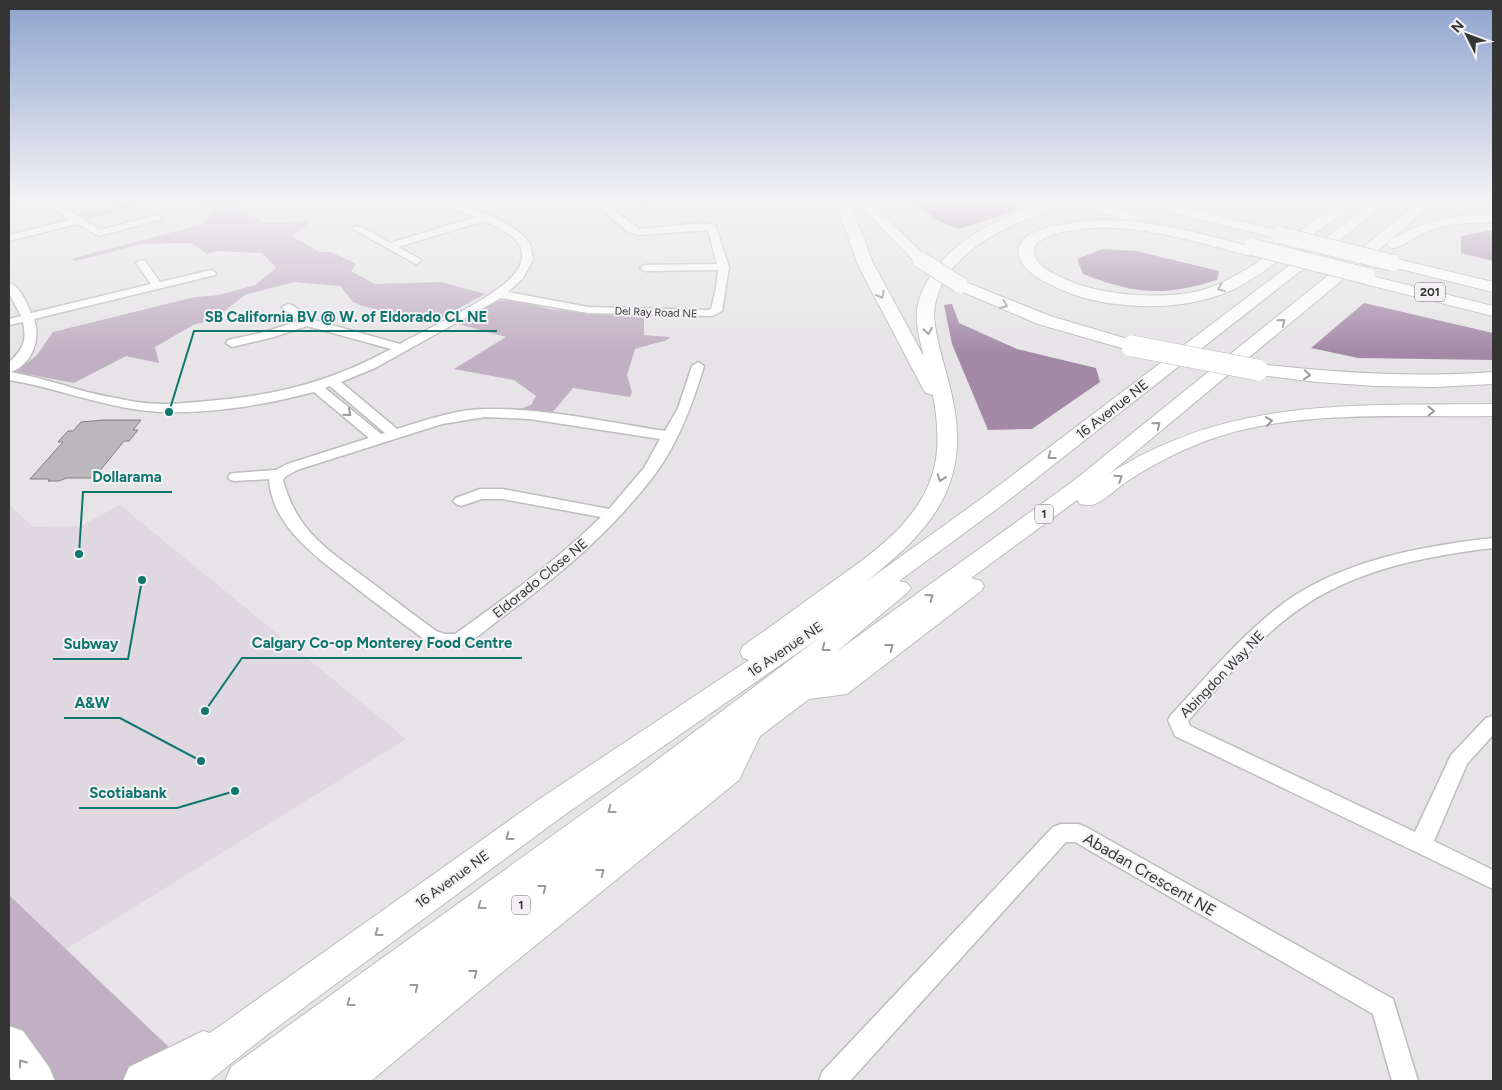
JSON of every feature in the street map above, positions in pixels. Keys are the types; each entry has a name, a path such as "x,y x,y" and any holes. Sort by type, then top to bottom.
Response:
{"highway":[{"path":"862,253 875,284 938,399 948,430"},
{"path":"914,253 921,260 960,284 1044,320 1132,346 1258,370 1350,379 1437,382 1493,378"},
{"path":"620,760 664,716 814,608 898,542 923,513 940,482 948,453 945,399 928,331 927,304 932,289 950,260 959,253"},
{"path":"1026,253 1031,264 1048,278 1095,294 1151,300 1194,297 1235,283 1277,253"},
{"path":"1267,253 1493,309"},
{"name":"16 Avenue NE","path":"178,1081 549,809 849,605 992,501 1315,253"},
{"name":"201","path":"1361,253 1493,287"},
{"name":"1","path":"293,1081 749,728 1080,488 1365,253"},
{"path":"1327,284 1340,283 1383,253"},
{"path":"1395,261 1493,280"},
{"path":"802,690 837,687 1095,494 1147,459 1200,436 1249,424 1315,414 1493,410"},
{"path":"245,1081 672,766 826,647 953,543 992,501"},
{"path":"341,1081 465,980 728,772 749,728"},
{"path":"142,1081 256,1022"},
{"path":"9,1044 35,1081"}],"street":[{"path":"402,253 416,261"},
{"path":"9,385 68,391 139,406 178,408 245,402 282,396 332,382 371,365 499,294 514,283 525,270 530,258 529,253"},
{"name":"Del Ray Road NE","path":"499,294 588,310 708,314 716,311 723,286 724,267 721,253"},
{"path":"141,263 157,285"},
{"path":"645,268 724,267"},
{"path":"9,317 85,305 96,300 211,273"},
{"path":"9,286 27,315 31,344 25,354 9,368"},
{"path":"288,307 306,322 401,348"},
{"path":"9,322 27,315"},
{"path":"232,342 257,339 306,322"},
{"name":"Eldorado Close NE","path":"279,474 276,480 277,488 285,508 301,534 318,552 430,635 445,640 460,639 535,585 576,552 613,514 650,470 685,408 698,366"},
{"path":"9,376 35,380 68,391"},
{"path":"332,382 396,435"},
{"path":"316,387 380,440"},
{"path":"234,477 279,474 292,466 396,435 464,410 530,415 669,436"},
{"path":"461,501 480,494 502,494 613,514"},
{"name":"Abingdon Way NE","path":"1421,845 1182,731 1178,720 1271,624 1307,596 1356,574 1423,554 1493,543"},
{"path":"1493,723 1458,760 1421,845 1493,880"},
{"name":"Abadan Crescent NE","path":"832,1081 1061,833 1078,833 1384,1006 1405,1081"}],"shaded area":[{"path":"94,253 107,253 75,261 71,259"},
{"path":"259,253 333,253 356,264 351,271 375,284 441,282 485,294 430,324 353,302 340,286 294,282 245,295 222,313 223,317 193,325 155,347 159,363 126,356 74,383 16,372 37,355 53,332 195,297 219,295 255,285 276,268 262,253"},
{"path":"1093,253 1144,253 1219,271 1217,280 1180,289 1149,291 1118,286 1083,274 1077,259"},
{"path":"1461,253 1493,253 1493,261"},
{"path":"512,299 549,309 644,315 644,335 670,337 667,340 635,349 627,375 632,392 630,397 573,388 552,413 520,409 531,405 536,396 514,380 454,369 506,337 458,324 494,302"},
{"path":"1364,303 1493,333 1493,360 1358,358 1311,348"},
{"path":"952,304 959,323 1017,349 1096,368 1100,382 1032,429 988,430 952,344 944,305"},
{"path":"9,504 33,527 81,526 120,505 406,739 65,950 9,895"},
{"path":"9,895 174,1052 129,1081 50,1081 37,1069 9,1023"}],"building":[{"path":"141,420 133,430 138,430 129,441 124,441 94,478 66,478 59,481 30,479 63,442 58,442 68,431 73,431 81,422"}],"place":[{"name":"SB California BV @ W. of Eldorado CL NE","path":"169,412"},
{"name":"Dollarama","path":"79,554"},
{"name":"Subway","path":"142,580"},
{"name":"Calgary Co-op Monterey Food Centre","path":"205,711"},
{"name":"A&W","path":"201,761"},
{"name":"Scotiabank","path":"235,791"}]}
